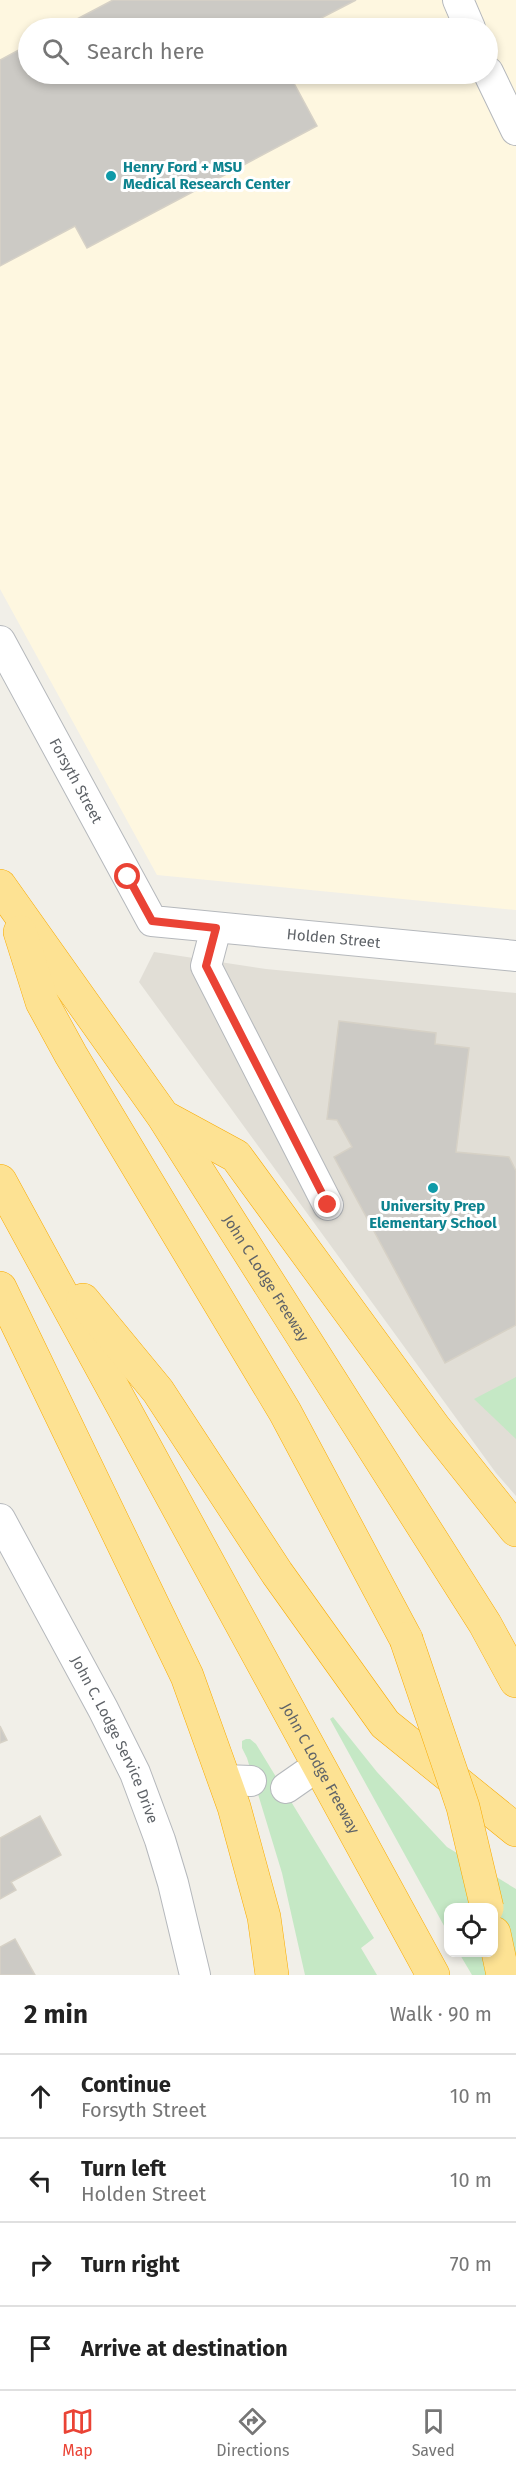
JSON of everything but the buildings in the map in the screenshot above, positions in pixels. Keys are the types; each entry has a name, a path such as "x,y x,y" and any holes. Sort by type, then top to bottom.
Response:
{"highway":[{"name":"John C Lodge Freeway","path":"5,893 163,1116 484,1624 516,1681"},
{"path":"5,893 42,1002 65,1045 285,1412 406,1640 463,1807 486,1903"},
{"path":"163,1116 236,1156 434,1427 516,1530"},
{"name":"John C Lodge Freeway","path":"0,1181 434,1975"},
{"path":"34,1241 158,1391 277,1573 386,1724 516,1830"},
{"path":"0,1288 238,1780 234,1807 264,1917 272,1975"},
{"path":"498,1952 503,1975"}],"street":[{"path":"458,0 466,18"},
{"path":"494,84 516,130"},
{"name":"Forsyth Street","path":"0,641 152,921"},
{"name":"Holden Street","path":"152,921 516,956"},
{"path":"216,928 206,966 328,1205"},
{"name":"John C. Lodge Service Drive","path":"0,1519 135,1773 160,1840 181,1908 195,1975"},
{"path":"286,1788 319,1765"}],"shaded area":[{"path":"0,0 516,0 516,910 157,875 0,589"},
{"path":"154,952 266,969 516,993 516,1496 496,1473 139,982"}],"green space":[{"path":"516,1377 516,1439 474,1399"},
{"path":"333,1717 377,1772 447,1847 516,1889 516,1975 472,1975 461,1957 498,1957 498,1903 444,1903 444,1926 330,1719"},
{"path":"246,1739 256,1744 374,1938 361,1948 377,1975 305,1975 282,1873 242,1748 242,1741"}],"place":[{"name":"Henry Ford + MSU Medical Research Center","path":"111,176"},
{"name":"University Prep Elementary School","path":"433,1188"}],"route":[{"path":"128,877 152,921 216,928 206,966 328,1205"}]}
